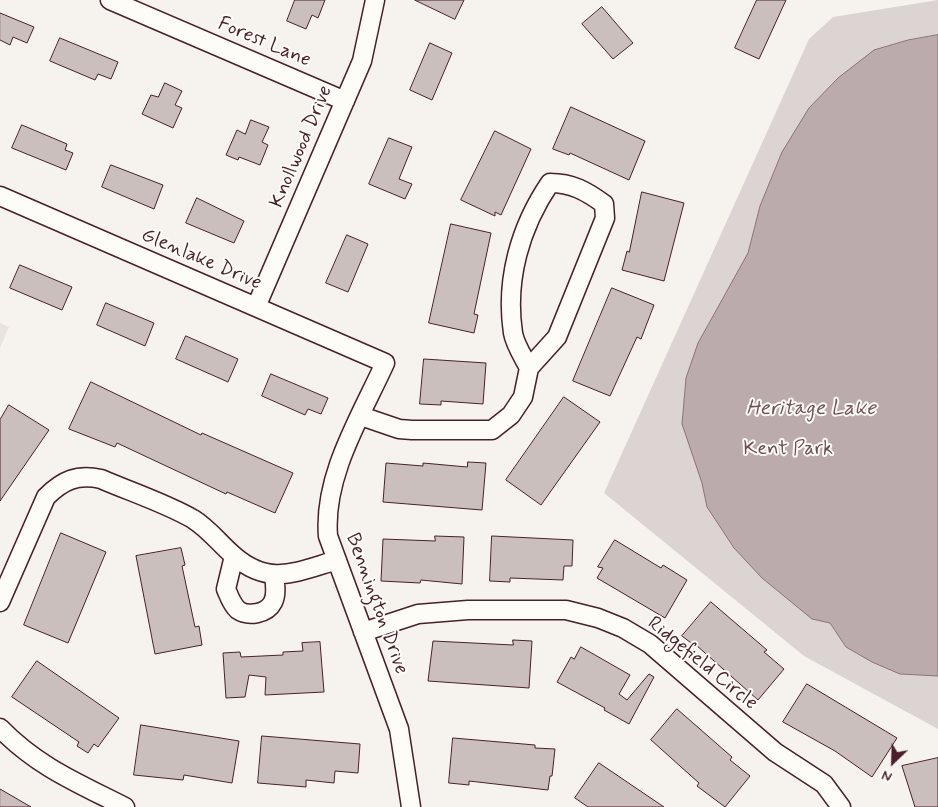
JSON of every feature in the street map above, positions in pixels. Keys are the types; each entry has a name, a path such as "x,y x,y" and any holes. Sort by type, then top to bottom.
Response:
{"street":[{"name":"Forest Lane","path":"110,0 345,101"},
{"name":"Knollwood Drive","path":"256,307 362,60 375,0"},
{"path":"361,416 399,429 492,430 505,421 519,405 523,397 529,368 557,337 605,218 604,204 582,189 564,183 550,183 528,222 514,264 512,289 513,334 529,368"},
{"name":"Glenlake Drive","path":"0,196 385,363"},
{"name":"Bennington Drive","path":"385,363 336,471 330,492 328,536 399,729 411,807"},
{"path":"2,598 46,497 57,486 71,478 89,477 101,479 191,518 205,527 234,556 258,572 274,575 292,573 337,560"},
{"path":"234,556 226,589 231,602 238,610 248,614 258,613 269,608 275,595 274,575"},
{"name":"Ridgefield Circle","path":"364,632 418,614 468,610 566,610 598,618 623,628 650,644 776,752 824,784 841,807"},
{"path":"0,728 30,757 48,769 125,807"}],"shaded area":[{"path":"0,323 9,327 0,348"}],"green space":[{"name":"Heritage Lake","path":"938,0 938,729 804,656 604,493 809,39 833,17"}],"water":[{"name":"Heritage Lake","path":"938,35 938,676 900,674 872,662 846,647 830,623 812,619 762,578 734,548 707,507 702,483 682,424 686,378 698,343 748,253 760,206 782,152 809,108 838,78 874,50 908,40"}],"building":[{"path":"295,0 325,0 318,18 312,15 306,29 287,21"},
{"path":"415,0 464,0 455,19"},
{"path":"757,0 786,0 759,59 735,48"},
{"path":"602,7 633,43 613,59 582,24"},
{"path":"0,13 34,27 27,43 13,37 10,45 0,40"},
{"path":"60,38 118,62 111,79 98,74 95,80 50,61"},
{"path":"430,43 452,53 432,100 410,90"},
{"path":"165,83 182,91 175,105 182,108 173,128 142,114 151,95 158,97"},
{"path":"571,107 645,141 629,180 570,153 569,155 553,149"},
{"path":"251,120 269,127 262,142 268,145 260,165 239,157 238,160 226,155 237,130 245,134"},
{"path":"22,125 67,144 65,150 73,153 66,170 12,148"},
{"path":"495,131 531,149 501,215 495,212 495,216 461,200"},
{"path":"389,138 412,147 399,179 412,184 405,199 369,184"},
{"path":"111,165 163,185 154,209 102,187"},
{"path":"642,192 684,203 664,281 622,270 627,251 629,252"},
{"path":"197,198 244,221 234,243 186,223"},
{"path":"451,224 491,233 474,314 478,315 474,333 429,323"},
{"path":"347,235 368,244 348,292 326,283"},
{"path":"20,265 72,287 62,310 10,288"},
{"path":"612,288 654,305 641,339 637,337 610,396 573,381"},
{"path":"106,303 154,323 145,346 97,325"},
{"path":"186,336 238,359 228,382 176,359"},
{"path":"424,359 486,363 483,404 441,401 441,405 420,404"},
{"path":"271,374 328,398 321,414 308,409 305,415 262,396"},
{"path":"91,382 201,435 202,433 293,473 275,513 227,492 226,494 117,443 115,447 69,429"},
{"path":"564,397 600,422 541,505 506,480"},
{"path":"9,405 49,430 0,501 0,420"},
{"path":"468,462 486,463 482,510 383,502 386,463 423,466 423,463 467,467"},
{"path":"61,533 106,552 68,643 24,625"},
{"path":"435,536 464,537 462,584 421,580 420,583 381,581 383,539 435,541"},
{"path":"492,536 573,540 572,566 564,566 563,580 510,578 510,582 490,581"},
{"path":"615,540 661,568 663,565 687,580 665,618 597,578 603,568 598,567"},
{"path":"181,548 185,565 182,566 195,627 199,626 202,645 155,654 136,556"},
{"path":"711,602 767,650 764,652 784,669 758,700 696,645 682,636"},
{"path":"513,640 532,641 529,688 428,681 433,641 513,645"},
{"path":"320,642 324,692 265,695 266,677 249,675 245,697 226,698 223,653 240,652 241,657 283,655 283,652 303,651 302,643"},
{"path":"581,647 630,675 619,694 627,700 649,674 654,677 629,724 604,710 605,708 557,682 571,657 574,659"},
{"path":"37,661 119,718 98,747 94,744 88,753 77,746 79,742 12,697"},
{"path":"807,684 897,738 872,777 835,751 783,722"},
{"path":"677,709 732,757 730,760 750,776 725,807 697,786 699,783 651,740"},
{"path":"141,725 239,741 232,783 184,775 183,780 134,775"},
{"path":"262,736 360,744 358,773 335,771 334,783 306,780 306,787 258,783"},
{"path":"453,738 535,745 535,748 555,749 552,776 550,776 548,790 469,781 469,785 449,783"},
{"path":"938,758 938,807 915,807 902,766"},
{"path":"599,763 664,807 588,807 575,798"},
{"path":"0,789 31,807 0,807"}],"park label":[{"name":"Kent Park","path":"788,450"}]}
